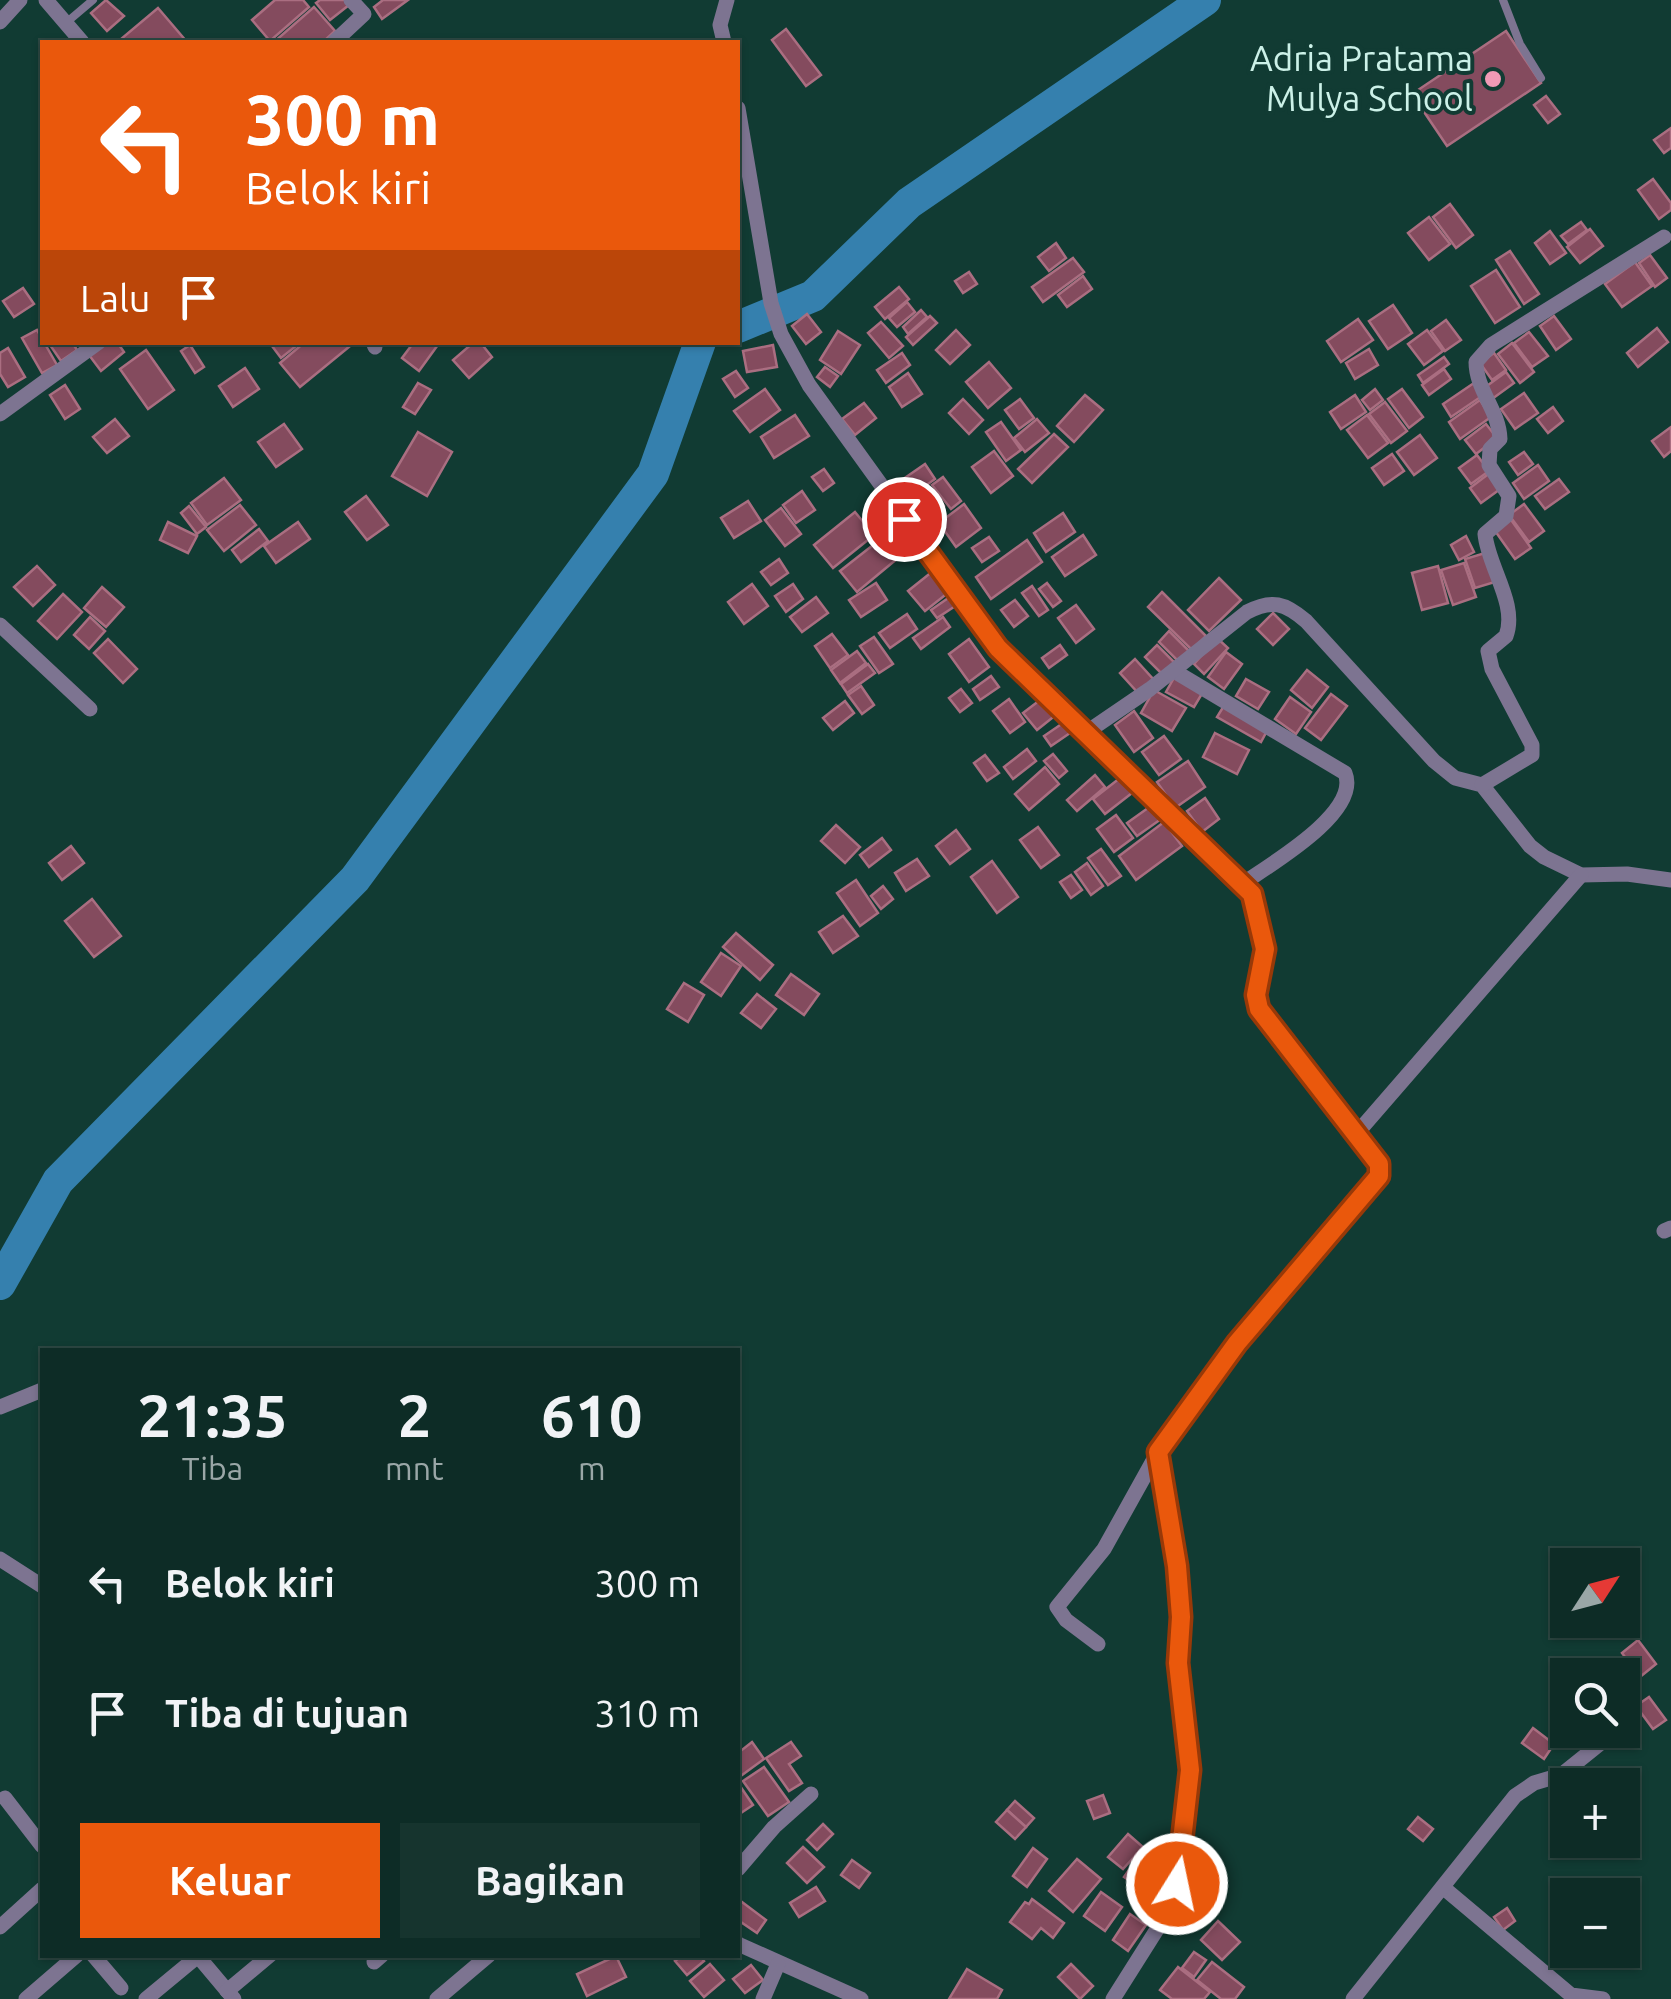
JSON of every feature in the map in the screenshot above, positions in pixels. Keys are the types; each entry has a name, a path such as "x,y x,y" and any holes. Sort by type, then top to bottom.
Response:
{"street":[{"path":"0,22 20,0"},
{"path":"46,0 80,40"},
{"path":"336,40 364,14 351,0"},
{"path":"724,40 720,25 727,0"},
{"path":"740,120 771,303 781,334 808,385 998,648 1252,894 1265,949 1256,995 1259,1009 1375,1154 1379,1176 1237,1343 1158,1452 1104,1548 1057,1607 1066,1620 1098,1644"},
{"path":"1482,785 1532,755 1532,745 1492,669 1488,650 1506,636 1510,615 1486,549 1485,534 1506,516 1509,496 1487,456 1500,438 1499,423 1476,378 1476,362 1492,345 1664,237"},
{"path":"0,414 95,345"},
{"path":"1084,734 1174,671 1246,612 1262,604 1288,606 1434,761 1454,778 1482,785 1530,846 1581,875 1628,874 1671,880"},
{"path":"0,625 90,709"},
{"path":"1174,671 1346,772 1350,784 1324,826 1242,884"},
{"path":"1358,1132 1581,875"},
{"path":"0,1407 40,1391"},
{"path":"1113,1999 1161,1923 1177,1884 1190,1796 1178,1663 1181,1617 1177,1566 1158,1452"},
{"path":"0,1559 40,1585"},
{"path":"1354,1999 1515,1796 1534,1783 1561,1775 1595,1748"},
{"path":"740,1868 774,1827 811,1794"},
{"path":"5,1798 40,1843"},
{"path":"1444,1889 1572,1995 1603,1999"},
{"path":"4,1916 40,1890"},
{"path":"740,1945 861,1999"},
{"path":"31,1997 74,1958"},
{"path":"96,1958 122,1988"},
{"path":"146,1999 194,1958"},
{"path":"199,1958 230,1995 267,1958"},
{"path":"437,1999 485,1958"},
{"path":"763,1999 778,1964"}],"lane":[{"path":"64,25 93,0"},
{"path":"1504,0 1520,44 1541,78"}],"building":[{"path":"106,0 124,16 107,31 91,13"},
{"path":"275,0 303,0 309,7 271,40 252,20"},
{"path":"345,0 349,5 330,20 316,3"},
{"path":"383,0 408,0 382,19 374,7"},
{"path":"314,7 335,31 325,40 276,40"},
{"path":"158,8 185,40 122,40"},
{"path":"786,29 821,75 806,86 772,40"},
{"path":"1506,31 1541,83 1447,146 1412,94"},
{"path":"1546,96 1560,114 1548,123 1534,105"},
{"path":"1671,128 1671,148 1664,153 1654,140"},
{"path":"1653,179 1671,203 1671,210 1659,219 1638,190"},
{"path":"1450,204 1473,235 1456,248 1433,217"},
{"path":"1429,217 1450,244 1429,260 1408,233"},
{"path":"1581,222 1587,230 1568,244 1561,236"},
{"path":"1590,229 1603,246 1580,263 1567,247"},
{"path":"1550,231 1566,253 1550,264 1535,243"},
{"path":"1056,243 1066,258 1049,271 1038,257"},
{"path":"1510,251 1539,294 1524,304 1496,260"},
{"path":"1650,255 1667,278 1655,287 1639,263"},
{"path":"1073,258 1084,272 1043,302 1032,287"},
{"path":"1635,262 1652,286 1622,307 1605,284"},
{"path":"1496,270 1520,307 1495,323 1471,286"},
{"path":"969,272 977,284 963,293 955,281"},
{"path":"1083,276 1092,289 1067,307 1058,295"},
{"path":"899,287 909,299 885,319 875,307"},
{"path":"23,288 34,304 14,317 3,301"},
{"path":"907,302 915,312 897,327 889,318"},
{"path":"1393,305 1412,333 1388,349 1369,321"},
{"path":"921,310 927,317 908,334 903,327"},
{"path":"807,314 821,332 806,344 792,326"},
{"path":"930,316 937,323 913,345 906,337"},
{"path":"1554,316 1571,339 1556,350 1540,326"},
{"path":"1358,319 1373,340 1341,362 1327,341"},
{"path":"1446,320 1461,340 1445,351 1431,331"},
{"path":"881,322 903,346 889,358 868,333"},
{"path":"1657,328 1668,342 1638,367 1627,353"},
{"path":"37,330 40,345 46,345 57,365 42,373 22,338"},
{"path":"956,330 970,345 950,364 936,350"},
{"path":"1427,330 1443,351 1424,365 1408,344"},
{"path":"838,331 860,345 841,374 820,360"},
{"path":"1529,332 1548,356 1532,367 1514,343"},
{"path":"1512,343 1534,372 1520,383 1498,354"},
{"path":"50,345 74,345 77,350 61,361"},
{"path":"101,345 119,345 124,352 101,371 89,355"},
{"path":"190,345 204,367 195,373 181,351"},
{"path":"271,345 297,345 281,358"},
{"path":"301,345 351,345 300,387 280,363"},
{"path":"412,345 438,345 419,371 402,358"},
{"path":"470,345 482,345 492,357 469,378 453,360"},
{"path":"773,345 777,367 747,372 743,351"},
{"path":"8,348 25,377 8,387 0,374 0,353"},
{"path":"1369,349 1378,365 1355,379 1346,363"},
{"path":"146,350 174,390 148,409 120,369"},
{"path":"902,353 910,365 886,383 877,370"},
{"path":"1494,353 1506,370 1492,380 1480,363"},
{"path":"1444,357 1449,364 1423,383 1418,375"},
{"path":"989,362 1011,388 988,408 966,382"},
{"path":"825,367 838,376 830,387 817,377"},
{"path":"245,368 259,389 233,407 219,386"},
{"path":"1444,369 1451,379 1429,395 1422,385"},
{"path":"736,371 748,388 735,397 723,379"},
{"path":"1506,372 1514,383 1492,399 1484,388"},
{"path":"908,373 922,394 902,407 889,387"},
{"path":"418,383 431,390 415,414 403,407"},
{"path":"1474,383 1482,396 1451,417 1443,404"},
{"path":"65,385 80,409 65,419 50,395"},
{"path":"765,389 780,410 750,432 734,411"},
{"path":"1375,389 1383,400 1370,410 1362,400"},
{"path":"1402,389 1423,417 1409,428 1388,399"},
{"path":"1524,393 1538,413 1515,429 1501,409"},
{"path":"1085,395 1103,410 1074,442 1057,426"},
{"path":"1355,395 1366,412 1341,429 1330,412"},
{"path":"963,399 983,420 969,434 949,413"},
{"path":"1020,399 1034,418 1019,429 1005,410"},
{"path":"1480,400 1491,417 1460,439 1449,422"},
{"path":"1385,402 1407,431 1391,443 1369,414"},
{"path":"864,403 876,418 855,435 842,419"},
{"path":"1553,407 1563,421 1548,433 1537,419"},
{"path":"795,415 809,436 774,458 761,437"},
{"path":"1367,415 1388,443 1368,458 1347,430"},
{"path":"115,419 129,436 107,453 93,437"},
{"path":"1037,419 1049,433 1025,452 1014,438"},
{"path":"1001,422 1021,450 1006,461 986,432"},
{"path":"284,424 302,449 276,467 258,442"},
{"path":"1486,424 1497,438 1476,454 1465,440"},
{"path":"1671,427 1671,451 1664,457 1652,441"},
{"path":"418,432 452,452 427,496 392,476"},
{"path":"1054,434 1068,447 1032,483 1018,469"},
{"path":"1420,435 1437,458 1414,475 1397,452"},
{"path":"994,451 1013,476 991,493 972,467"},
{"path":"1524,452 1533,464 1518,475 1509,462"},
{"path":"1392,454 1404,471 1384,485 1372,468"},
{"path":"1477,455 1489,471 1471,484 1459,468"},
{"path":"925,464 935,479 907,499 896,484"},
{"path":"1538,465 1549,481 1524,499 1513,483"},
{"path":"824,469 834,483 823,491 812,477"},
{"path":"1491,472 1503,487 1481,503 1470,488"},
{"path":"943,477 961,501 951,509 932,485"},
{"path":"224,478 241,500 207,525 191,503"},
{"path":"1559,479 1569,492 1545,509 1535,496"},
{"path":"932,490 944,506 924,520 912,504"},
{"path":"802,491 815,510 796,523 783,505"},
{"path":"366,496 388,525 367,540 345,512"},
{"path":"748,501 761,521 734,538 721,518"},
{"path":"964,504 981,528 956,547 939,523"},
{"path":"1524,504 1544,531 1529,542 1509,515"},
{"path":"240,505 256,525 224,551 207,530"},
{"path":"189,506 206,527 197,534 181,513"},
{"path":"781,508 801,534 785,546 765,520"},
{"path":"855,512 874,535 833,568 814,545"},
{"path":"1063,513 1075,532 1046,552 1034,533"},
{"path":"1509,517 1531,548 1515,559 1493,528"},
{"path":"168,522 197,536 188,553 160,540"},
{"path":"298,522 310,539 276,563 264,546"},
{"path":"259,529 268,541 241,562 232,550"},
{"path":"1083,535 1096,555 1065,576 1052,557"},
{"path":"1466,536 1474,552 1459,560 1451,545"},
{"path":"989,537 999,551 982,562 972,548"},
{"path":"882,538 898,558 857,592 840,571"},
{"path":"1027,540 1042,562 991,599 976,577"},
{"path":"1485,553 1495,582 1475,588 1465,559"},
{"path":"779,559 788,573 771,585 761,572"},
{"path":"1464,563 1476,597 1453,605 1441,570"},
{"path":"37,566 55,585 33,606 14,587"},
{"path":"1438,566 1448,603 1422,610 1412,573"},
{"path":"933,571 949,592 925,611 908,591"},
{"path":"1219,578 1241,600 1209,631 1188,610"},
{"path":"876,583 887,600 861,617 849,600"},
{"path":"1047,583 1061,601 1053,607 1039,589"},
{"path":"752,584 768,606 744,624 728,602"},
{"path":"793,584 803,599 786,612 775,596"},
{"path":"1032,586 1048,610 1039,616 1022,593"},
{"path":"102,587 124,607 106,627 84,608"},
{"path":"1162,592 1206,636 1192,650 1148,607"},
{"path":"63,594 82,612 57,639 38,621"},
{"path":"954,594 960,603 937,618 931,610"},
{"path":"816,597 828,613 802,632 790,617"},
{"path":"1015,600 1028,616 1014,627 1001,610"},
{"path":"1076,605 1094,629 1076,643 1058,618"},
{"path":"1273,613 1289,629 1273,645 1257,629"},
{"path":"907,614 917,629 890,648 879,633"},
{"path":"90,617 105,631 89,649 74,635"},
{"path":"943,617 950,627 921,649 913,638"},
{"path":"1169,631 1189,651 1178,661 1159,642"},
{"path":"832,634 848,655 830,668 815,646"},
{"path":"874,637 893,664 879,673 860,646"},
{"path":"1217,638 1228,648 1204,674 1194,664"},
{"path":"108,639 137,669 123,683 94,653"},
{"path":"969,639 989,667 969,682 949,654"},
{"path":"1060,645 1067,655 1049,668 1042,658"},
{"path":"1157,645 1175,663 1163,675 1145,657"},
{"path":"857,651 866,663 840,683 831,670"},
{"path":"1226,652 1242,664 1224,689 1208,677"},
{"path":"1135,659 1154,680 1139,694 1120,673"},
{"path":"868,664 875,673 847,693 841,684"},
{"path":"1307,670 1328,687 1312,708 1291,690"},
{"path":"991,676 999,687 980,700 973,689"},
{"path":"1175,676 1203,692 1194,707 1166,692"},
{"path":"1246,679 1269,692 1258,709 1236,696"},
{"path":"861,686 874,705 862,714 848,695"},
{"path":"961,689 972,703 960,712 949,698"},
{"path":"1154,690 1186,708 1172,731 1141,713"},
{"path":"1331,694 1347,706 1321,740 1305,728"},
{"path":"1044,697 1057,714 1037,730 1023,713"},
{"path":"1290,697 1311,712 1296,734 1275,719"},
{"path":"1009,699 1025,722 1010,733 993,711"},
{"path":"845,701 854,713 833,730 823,718"},
{"path":"1225,704 1268,729 1261,742 1217,717"},
{"path":"1134,711 1153,738 1134,752 1115,725"},
{"path":"1066,721 1073,731 1051,746 1044,736"},
{"path":"1215,733 1249,750 1237,774 1203,757"},
{"path":"1164,736 1181,759 1159,775 1142,752"},
{"path":"1027,749 1036,761 1013,779 1004,767"},
{"path":"1053,754 1067,771 1059,778 1044,761"},
{"path":"985,755 999,773 987,781 974,763"},
{"path":"1188,761 1205,787 1175,808 1157,782"},
{"path":"1045,767 1059,784 1029,810 1015,794"},
{"path":"1095,775 1105,787 1077,811 1067,800"},
{"path":"1120,778 1132,793 1105,814 1093,799"},
{"path":"1205,798 1219,819 1202,832 1187,811"},
{"path":"1155,803 1164,817 1137,836 1127,823"},
{"path":"1116,815 1133,838 1114,852 1097,829"},
{"path":"1164,822 1182,846 1136,880 1119,856"},
{"path":"836,825 860,847 845,863 821,841"},
{"path":"1038,827 1059,855 1041,868 1020,840"},
{"path":"956,830 970,849 950,864 936,846"},
{"path":"882,838 891,850 869,867 860,855"},
{"path":"71,846 84,863 62,880 49,863"},
{"path":"1101,849 1121,876 1108,885 1088,858"},
{"path":"917,859 929,876 906,891 895,873"},
{"path":"992,861 1018,897 997,913 971,877"},
{"path":"1087,863 1103,886 1091,895 1075,872"},
{"path":"1071,875 1082,890 1071,898 1060,882"},
{"path":"856,880 878,913 860,926 837,893"},
{"path":"883,886 893,899 881,909 871,896"},
{"path":"92,899 121,936 94,957 65,921"},
{"path":"843,916 858,936 833,953 819,932"},
{"path":"736,933 773,965 760,980 723,947"},
{"path":"721,953 741,966 721,996 701,982"},
{"path":"791,974 819,994 804,1015 776,995"},
{"path":"684,983 704,995 688,1022 667,1009"},
{"path":"757,994 776,1009 761,1028 741,1013"},
{"path":"1638,1640 1656,1664 1640,1677 1640,1658 1626,1658 1622,1653"},
{"path":"1649,1697 1666,1720 1653,1729 1640,1711 1640,1703"},
{"path":"1533,1728 1550,1741 1551,1748 1544,1759 1522,1743"},
{"path":"752,1742 764,1759 740,1777 740,1751"},
{"path":"791,1742 801,1756 789,1764 802,1783 789,1791 766,1758"},
{"path":"764,1767 789,1802 768,1816 743,1781"},
{"path":"740,1786 753,1805 740,1814"},
{"path":"1103,1795 1110,1813 1094,1819 1087,1801"},
{"path":"1015,1801 1034,1818 1026,1827 1007,1810"},
{"path":"1007,1810 1026,1827 1015,1839 996,1822"},
{"path":"1418,1817 1433,1829 1423,1841 1408,1829"},
{"path":"823,1824 833,1834 817,1850 807,1840"},
{"path":"1128,1834 1143,1847 1123,1869 1108,1857"},
{"path":"803,1847 824,1867 807,1883 787,1863"},
{"path":"1033,1848 1047,1859 1027,1887 1013,1876"},
{"path":"1144,1849 1168,1867 1148,1894 1124,1877"},
{"path":"1077,1859 1101,1879 1073,1912 1049,1891"},
{"path":"852,1860 870,1873 859,1888 841,1875"},
{"path":"816,1887 825,1901 799,1917 790,1903"},
{"path":"1101,1892 1122,1907 1105,1931 1084,1916"},
{"path":"1032,1899 1064,1923 1053,1938 1041,1928 1032,1939 1010,1922"},
{"path":"740,1900 766,1920 757,1933 740,1921"},
{"path":"1507,1908 1515,1921 1503,1930 1494,1917"},
{"path":"1130,1914 1146,1925 1128,1951 1113,1940"},
{"path":"1218,1921 1240,1942 1222,1960 1201,1940"},
{"path":"1194,1952 1206,1960 1194,1977 1182,1968"},
{"path":"617,1958 626,1977 587,1996 577,1974"},
{"path":"702,1958 704,1961 687,1975 675,1961"},
{"path":"1212,1962 1244,1987 1235,1999 1221,1999 1197,1980"},
{"path":"710,1964 724,1980 704,1997 690,1981"},
{"path":"1071,1964 1093,1986 1080,1999 1058,1977"},
{"path":"751,1965 763,1980 745,1993 733,1979"},
{"path":"1178,1967 1210,1992 1204,1999 1172,1999 1160,1990"},
{"path":"967,1969 1002,1990 997,1999 949,1999"}],"waterway":[{"path":"740,326 813,296 909,203 1205,0"},
{"path":"0,1284 58,1181 355,879 653,474 699,345"}],"place":[{"name":"Adria Pratama Mulya School","path":"1493,79"}],"route":[{"path":"904,519 998,648 1252,894 1265,949 1256,995 1259,1009 1314,1075 1379,1164 1379,1176 1237,1343 1158,1452 1177,1566 1176,1592 1181,1617 1178,1663 1190,1770 1177,1884"}]}
